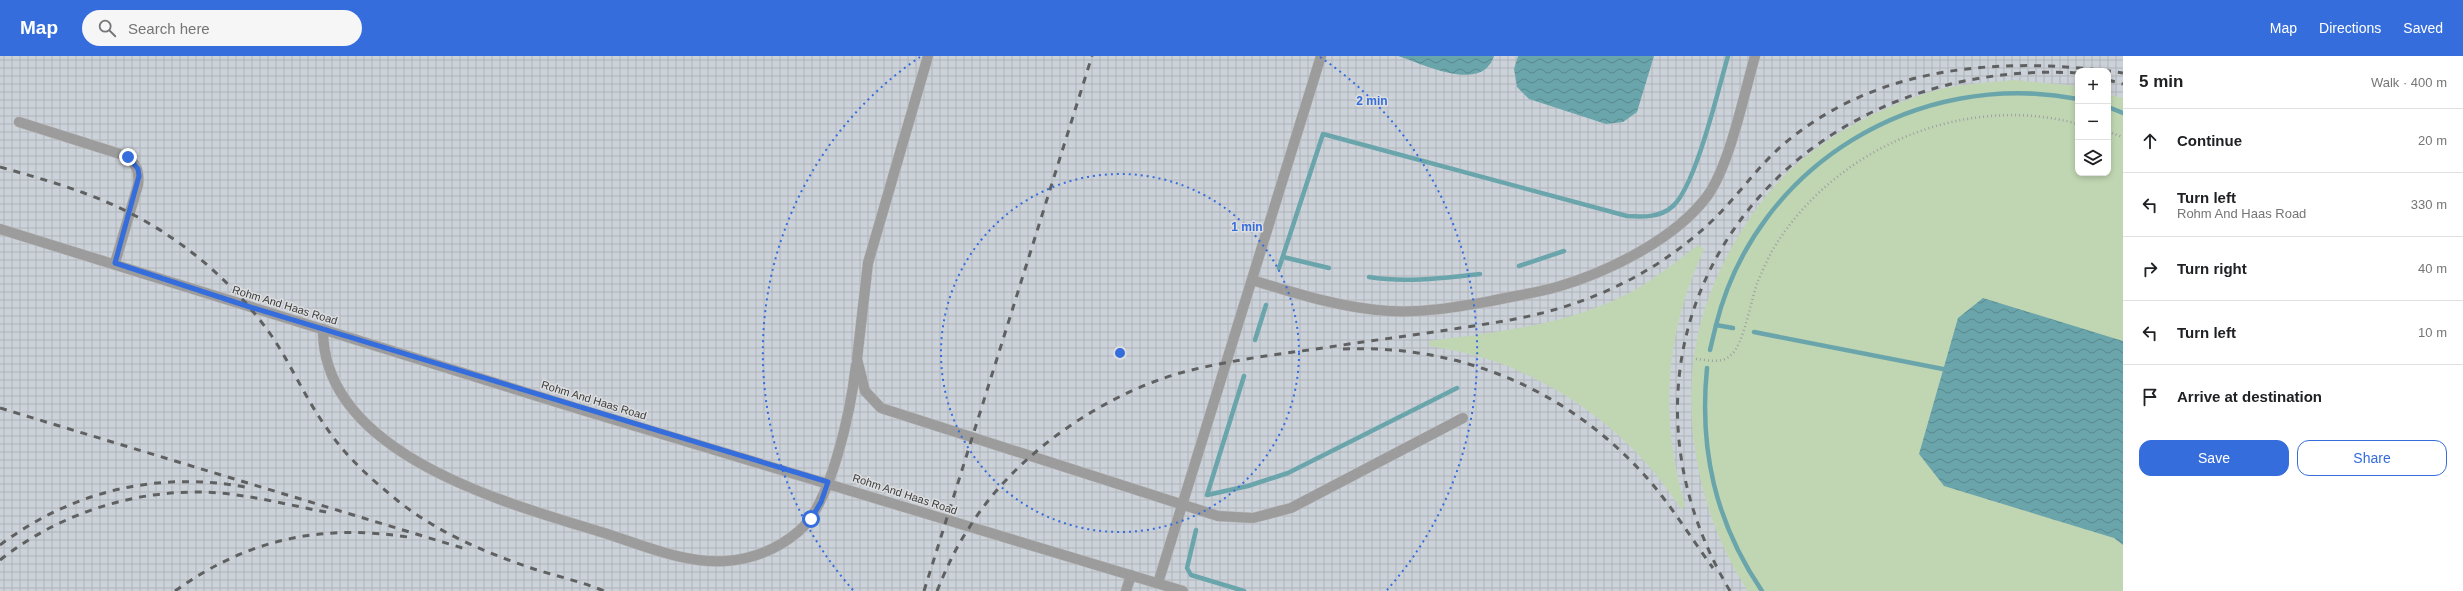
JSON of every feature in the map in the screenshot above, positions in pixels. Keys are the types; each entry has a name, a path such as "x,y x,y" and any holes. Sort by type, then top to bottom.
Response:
{"street":[{"path":"323,329 323,350 329,372 341,393 380,436 412,458 470,490 679,556 725,561 764,553 800,531 811,519 821,502 828,482 851,408 868,263 928,56"},
{"path":"1158,583 1321,56"},
{"path":"1252,280 1313,298 1345,305 1412,312 1437,311 1505,298 1556,288 1582,279 1642,250 1672,230 1707,196 1717,181 1755,56"},
{"path":"19,122 120,154 134,162 139,176 138,185 115,263"},
{"name":"Rohm And Haas Road","path":"0,229 1183,591"},
{"path":"856,359 865,391 881,408 1183,505 1234,519 1254,518 1274,514 1291,508 1463,418"},
{"path":"1126,591 1131,575"}],"path":[{"path":"1696,359 1718,361 1732,355 1739,342 1758,282 1772,252 1790,225 1814,198 1839,175 1864,158 1896,141 1925,130 1998,115 2032,115 2075,123"},
{"path":"2111,133 2123,137"}],"shaded area":[{"path":"0,56 2123,56 2123,591 0,591"}],"green space":[{"path":"2014,80 2075,86 2075,176 2111,176 2111,95 2123,98 2123,591 1748,591 1733,566 1720,539 1710,511 1701,483 1692,424 1691,394 1697,338 1704,311 1727,256 1742,229 1759,205 1778,183 1811,152 1858,122 1909,99 1937,90 1981,83"},
{"path":"1698,245 1704,249 1691,281 1681,312 1674,344 1670,376 1669,408 1672,440 1677,473 1685,506 1681,509 1664,484 1645,461 1601,420 1577,403 1551,387 1497,362 1472,354 1429,346 1429,341 1524,327 1572,316 1595,308 1628,294 1638,288 1659,275"}],"water":[{"path":"1398,56 1494,56 1487,67 1477,73 1465,75 1436,70"},
{"path":"1518,56 1654,56 1637,112 1623,122 1606,124 1529,99 1517,87 1514,69"},
{"path":"1983,298 2123,341 2123,545 2114,538 1944,486 1919,454 1958,318"}],"waterway":[{"path":"1279,268 1323,134 1627,216 1651,216 1662,213 1673,206 1682,195 1690,178 1705,136 1728,56"},
{"path":"1716,325 1736,268 1767,218 1806,175 1852,140 1903,115 1959,99 2018,93 2075,99"},
{"path":"2111,108 2123,113"},
{"path":"1519,266 1564,251"},
{"path":"1283,257 1329,268"},
{"path":"1369,277 1411,280 1480,274"},
{"path":"1255,340 1266,305"},
{"path":"1710,350 1716,325 1733,328"},
{"path":"1754,332 1948,370"},
{"path":"1707,368 1705,398 1706,427 1708,456 1714,484 1732,538 1762,591"},
{"path":"1244,376 1207,495 1248,486 1288,473 1457,388"},
{"path":"1196,530 1187,568 1191,575 1244,591"}],"railway":[{"path":"924,591 1092,56"},
{"path":"937,591 964,535 987,502 1009,477 1034,453 1061,432 1090,413 1119,397 1150,383 1197,369 1265,356 1510,320 1539,314 1594,296 1646,271 1671,255 1694,237 1725,208 1758,170 1785,143 1822,117 1861,96 1902,82 1945,72 1989,67 2034,66 2078,68 2123,73"},
{"path":"1730,591 1689,494 1678,399 1694,309 1734,229 1796,161 1876,110 1971,80 2075,73"},
{"path":"2111,81 2123,84"},
{"path":"0,167 42,179 112,204 138,217 164,233 211,269 233,289 253,311 271,335 318,416 341,448 368,476 413,512 445,532 479,548 531,568 586,584 604,591"},
{"path":"1343,349 1386,349 1429,355 1470,364 1510,379 1547,397 1583,420 1616,447 1647,478 1673,510 1713,568"},
{"path":"0,408 469,550"},
{"path":"0,545 28,526 56,511 86,499 116,490 148,484 180,482 212,483 245,487"},
{"path":"0,560 22,544 68,519 118,502 144,496 197,492 230,494 331,513"},
{"path":"175,591 203,573 231,558 259,547 288,539 318,534 349,532 414,538"}],"route":[{"path":"128,157 134,162 138,169 138,185 115,263 250,307 579,409 828,482 821,502 811,519"}]}
